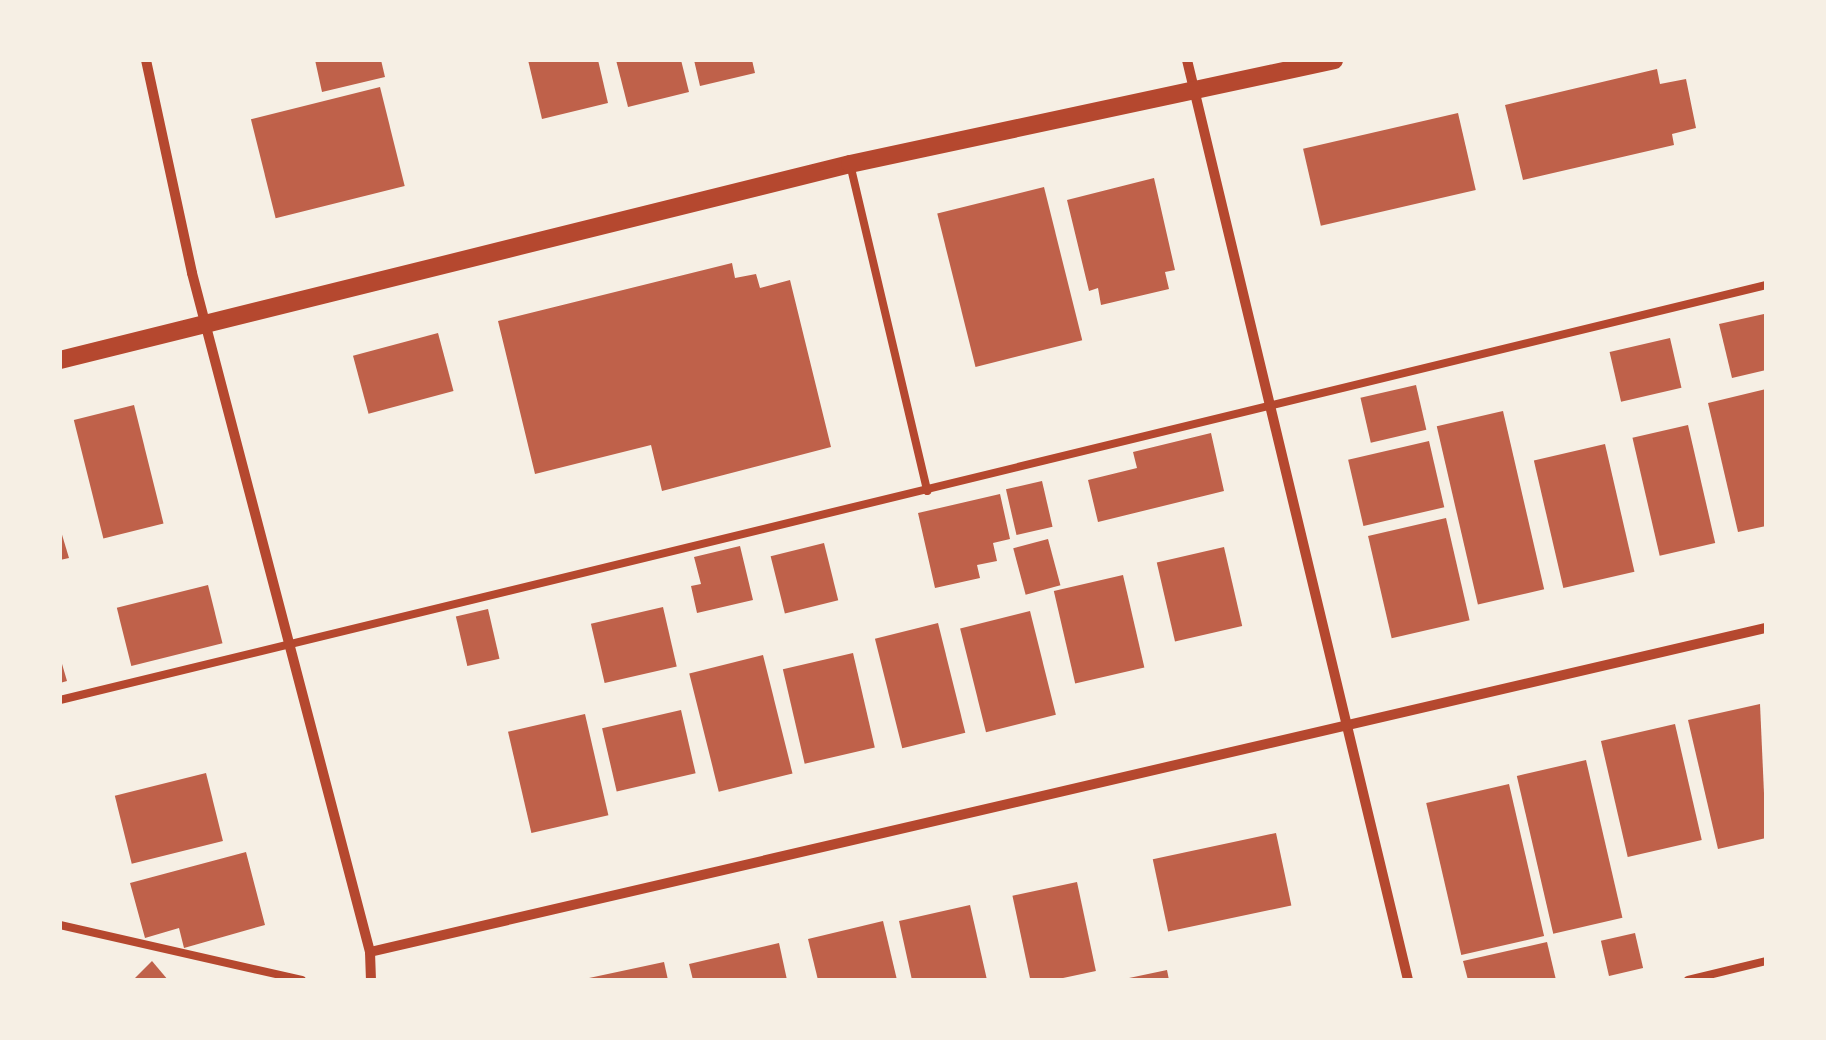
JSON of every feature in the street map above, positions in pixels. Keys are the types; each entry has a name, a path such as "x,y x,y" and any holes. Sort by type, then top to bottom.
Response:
{"street":[{"path":"146,60 207,326 370,952 372,980"},
{"path":"1187,60 1408,980"},
{"path":"60,360 850,164 1194,94 1334,60"},
{"path":"370,952 1346,730 1766,628"}],"lane":[{"path":"850,164 927,491"},
{"path":"60,700 1766,286"},
{"path":"60,925 302,980"},
{"path":"1688,980 1766,961"}],"building":[{"path":"315,60 381,60 385,77 322,92"},
{"path":"528,60 598,60 608,103 542,119"},
{"path":"616,60 681,60 689,92 628,107"},
{"path":"694,60 752,60 755,73 700,86"},
{"path":"1657,69 1660,84 1686,79 1696,128 1672,134 1674,145 1523,180 1505,105"},
{"path":"380,87 405,186 276,218 251,119"},
{"path":"1458,113 1476,190 1321,226 1303,149"},
{"path":"1154,178 1175,270 1165,272 1169,289 1101,305 1098,288 1089,291 1067,200"},
{"path":"1044,187 1082,340 975,367 937,214"},
{"path":"732,263 735,278 756,274 760,288 790,280 831,447 662,491 651,445 535,474 498,321"},
{"path":"1764,314 1766,370 1732,378 1719,324"},
{"path":"438,333 454,391 369,414 353,356"},
{"path":"1670,338 1681,388 1621,402 1610,352"},
{"path":"1416,385 1426,430 1371,443 1360,398"},
{"path":"1766,389 1766,526 1738,532 1708,403"},
{"path":"134,405 164,523 103,538 74,420"},
{"path":"1503,411 1544,589 1478,605 1437,426"},
{"path":"1688,425 1715,543 1660,556 1632,438"},
{"path":"1211,433 1224,491 1098,522 1088,480 1137,468 1133,452"},
{"path":"1429,441 1444,507 1363,526 1348,460"},
{"path":"1605,444 1634,572 1563,588 1534,460"},
{"path":"1042,481 1053,527 1017,535 1006,489"},
{"path":"1000,494 1010,539 993,543 997,561 977,565 980,578 935,588 918,513"},
{"path":"1446,518 1470,620 1392,638 1368,536"},
{"path":"60,528 69,558 60,560"},
{"path":"1048,539 1060,585 1026,595 1013,548"},
{"path":"824,543 838,600 785,614 771,556"},
{"path":"740,546 753,600 697,613 691,586 701,584 694,557"},
{"path":"1224,547 1242,626 1175,641 1157,563"},
{"path":"1123,575 1144,668 1075,684 1054,591"},
{"path":"208,585 223,643 131,666 117,608"},
{"path":"663,607 677,666 605,683 591,624"},
{"path":"488,609 499,659 467,666 456,616"},
{"path":"1030,611 1056,715 986,732 960,628"},
{"path":"938,623 965,733 902,748 875,639"},
{"path":"853,653 875,748 805,764 783,669"},
{"path":"763,655 793,773 719,792 689,673"},
{"path":"60,657 67,681 60,683"},
{"path":"1760,704 1766,838 1718,849 1688,720"},
{"path":"681,710 696,773 617,792 602,728"},
{"path":"585,714 608,815 531,833 508,732"},
{"path":"1675,724 1702,840 1628,857 1601,741"},
{"path":"1586,760 1622,918 1553,934 1517,776"},
{"path":"206,773 223,841 132,864 115,796"},
{"path":"1509,784 1544,936 1461,955 1426,803"},
{"path":"1276,833 1291,905 1168,932 1153,859"},
{"path":"246,852 265,925 184,948 179,928 145,938 130,883"},
{"path":"1077,882 1096,971 1054,980 1030,980 1012,896"},
{"path":"970,905 987,980 912,980 899,921"},
{"path":"883,921 897,980 818,980 808,939"},
{"path":"1635,933 1643,968 1609,976 1601,941"},
{"path":"1547,942 1556,980 1468,980 1463,961"},
{"path":"779,943 787,980 693,980 689,964"},
{"path":"152,961 168,980 133,980"},
{"path":"664,962 668,980 589,978"},
{"path":"1167,970 1169,980 1129,980 1129,978"}]}
